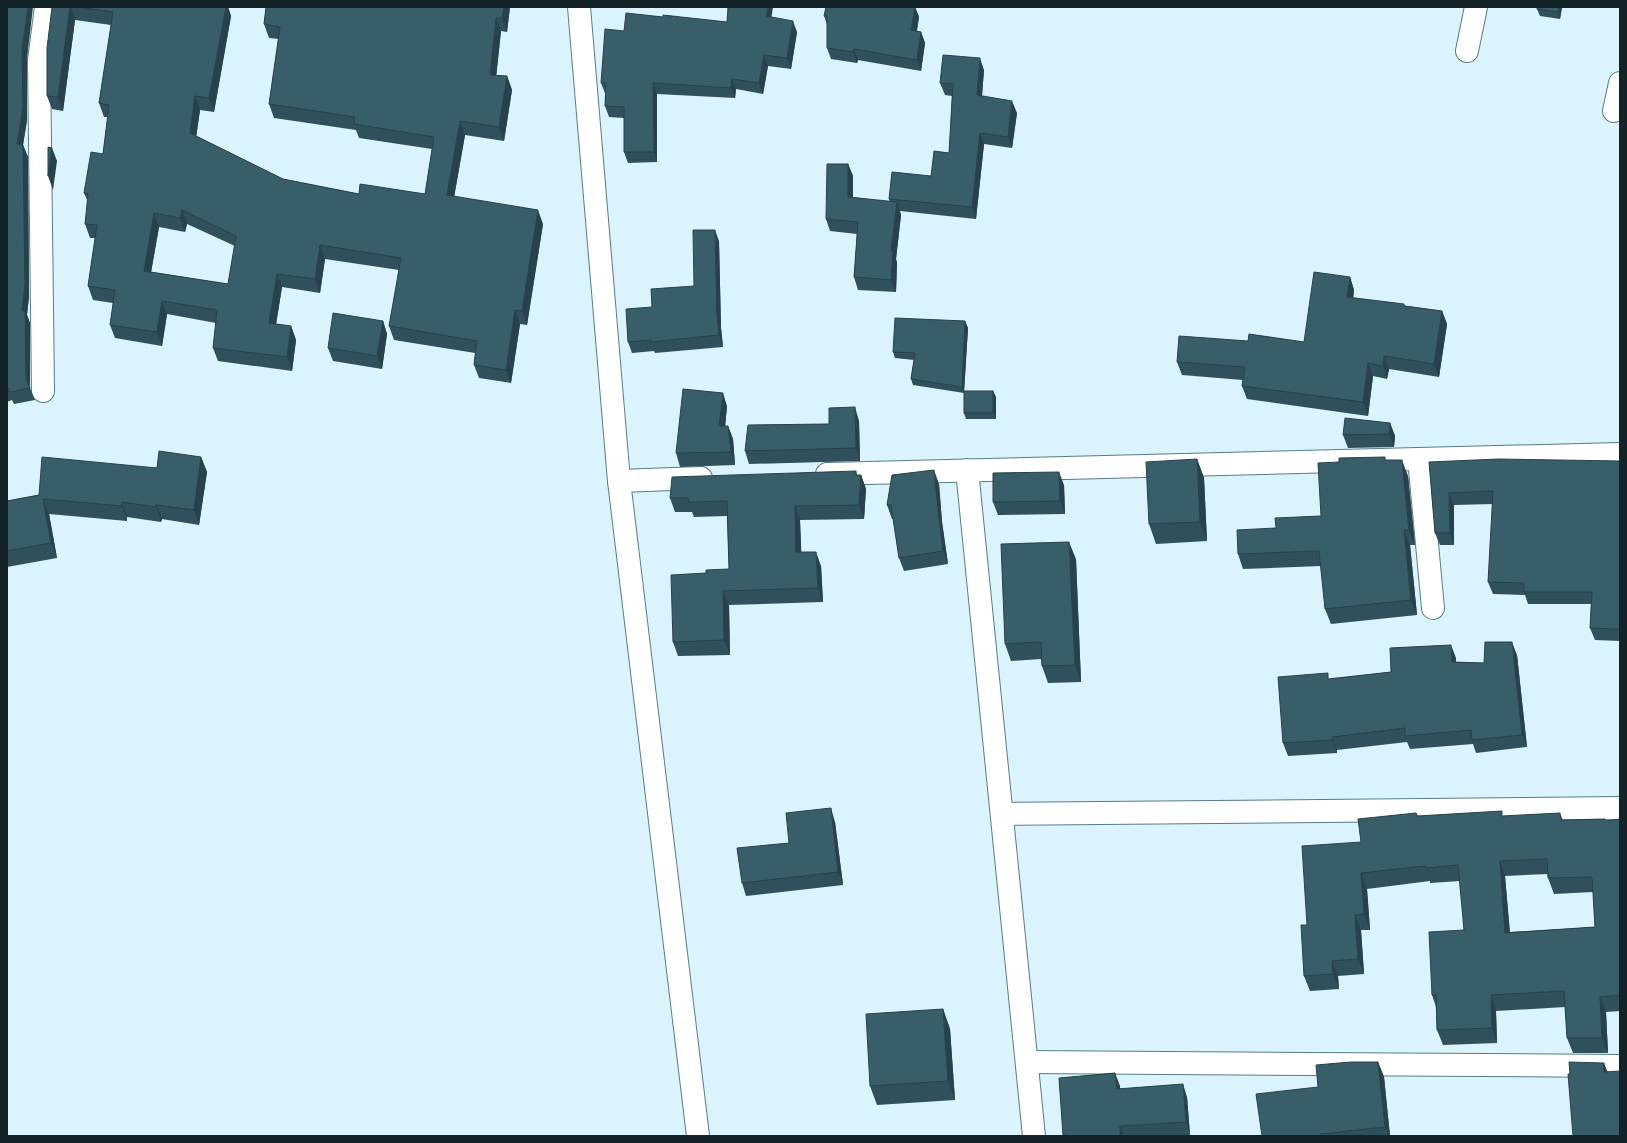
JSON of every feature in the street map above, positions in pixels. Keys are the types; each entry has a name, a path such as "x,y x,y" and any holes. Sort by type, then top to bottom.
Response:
{"street":[{"path":"43,391 39,61 46,7"},
{"path":"579,7 619,481 698,1136"},
{"path":"1466,51 1476,7"},
{"path":"1614,112 1620,83"},
{"path":"809,475 1620,454"},
{"path":"1419,459 1433,608"},
{"path":"967,470 1034,1136"},
{"path":"619,481 722,477"},
{"path":"1002,814 1620,808"},
{"path":"1027,1062 1620,1066"}],"building":[{"path":"7,7 28,7 22,48 23,108 17,144 23,145 25,284 22,311 25,311 26,379 30,388 9,392 9,388 7,389"},
{"path":"52,7 70,7 58,97 47,96 47,48"},
{"path":"78,7 226,7 209,98 195,96 190,133 283,179 359,194 360,184 425,194 434,137 354,124 355,117 269,104 280,27 264,24 266,7 504,7 502,18 496,18 490,75 507,76 499,127 460,121 447,195 538,210 522,311 515,310 506,370 474,365 477,341 389,326 401,258 320,245 315,279 277,274 269,323 291,326 287,357 213,348 217,310 162,301 157,332 110,325 115,290 88,286 97,225 85,224 88,194 84,193 91,152 103,154 109,105 99,103 113,12","holes":["182,210 236,236 228,284 144,271 154,213 180,218"]},
{"path":"728,7 768,7 766,16 793,21 787,58 764,55 759,83 732,79 731,88 653,83 654,152 624,152 624,107 605,106 606,83 601,83 605,29 624,31 626,13 663,17 663,15 727,22"},
{"path":"826,7 915,7 911,30 921,32 917,60 854,49 853,52 827,48 827,16 824,16"},
{"path":"1537,7 1559,7 1558,12 1537,9"},
{"path":"943,55 980,58 977,95 1012,101 1008,137 980,133 972,207 889,199 892,172 931,176 934,151 949,153 953,84 940,83"},
{"path":"48,147 52,148 48,176"},
{"path":"827,164 848,164 848,197 897,202 891,251 893,251 891,280 854,277 858,222 826,219"},
{"path":"693,230 715,230 717,317 719,335 651,342 651,340 628,342 626,309 652,307 651,289 694,286"},
{"path":"1314,272 1350,277 1347,297 1404,304 1404,306 1442,311 1434,364 1384,356 1383,366 1368,363 1363,402 1242,386 1245,367 1177,362 1179,336 1248,341 1249,334 1304,342"},
{"path":"333,313 383,321 377,356 328,348"},
{"path":"895,318 965,321 962,387 911,379 915,353 893,352"},
{"path":"683,389 723,393 719,426 728,426 731,452 676,453"},
{"path":"964,391 993,391 993,413 964,413"},
{"path":"855,407 856,448 745,451 748,425 829,424 829,408"},
{"path":"1345,418 1390,423 1389,434 1343,435"},
{"path":"159,451 201,457 194,510 156,505 156,507 122,502 122,506 43,499 51,543 7,551 7,501 39,495 42,457 157,468"},
{"path":"1385,457 1385,460 1402,460 1409,530 1404,530 1411,600 1325,609 1319,551 1238,554 1237,530 1276,528 1275,518 1321,516 1318,463 1339,462 1339,458"},
{"path":"1197,459 1200,522 1149,524 1146,462"},
{"path":"1498,459 1620,461 1620,629 1590,628 1592,592 1524,592 1524,583 1488,582 1493,491 1449,493 1450,533 1435,533 1429,462"},
{"path":"934,470 943,551 899,558 891,505 887,505 892,475"},
{"path":"856,471 856,475 861,475 859,505 795,506 796,552 816,552 818,588 723,591 724,640 673,642 671,575 706,573 706,570 729,569 727,501 689,502 688,498 670,498 672,477"},
{"path":"1059,472 1060,501 993,502 993,473"},
{"path":"1069,542 1075,665 1042,666 1041,642 1005,644 1001,544"},
{"path":"1485,642 1512,642 1522,735 1472,740 1471,730 1405,736 1405,728 1332,737 1333,740 1283,743 1278,677 1328,673 1328,679 1391,672 1390,648 1451,645 1452,662 1484,663"},
{"path":"831,808 838,872 742,883 737,848 789,843 786,813"},
{"path":"1502,811 1502,816 1560,813 1561,820 1605,819 1605,821 1620,819 1620,995 1600,997 1602,1038 1567,1038 1564,991 1491,995 1492,1028 1437,1030 1436,995 1432,995 1429,932 1464,930 1458,865 1425,868 1425,866 1361,873 1364,914 1355,915 1358,959 1332,961 1333,974 1304,976 1301,925 1307,925 1302,846 1361,842 1358,819 1416,813 1417,816","holes":["1547,859 1548,878 1592,877 1595,927 1505,933 1500,861"]},
{"path":"943,1009 948,1081 870,1086 866,1014"},
{"path":"1351,1062 1378,1062 1385,1127 1320,1134 1320,1136 1262,1136 1256,1094 1318,1087 1316,1065"},
{"path":"1569,1062 1604,1063 1604,1072 1620,1071 1620,1136 1573,1136 1568,1074 1570,1074"},
{"path":"1115,1073 1117,1089 1183,1084 1186,1122 1120,1126 1120,1136 1063,1135 1059,1078"}]}
